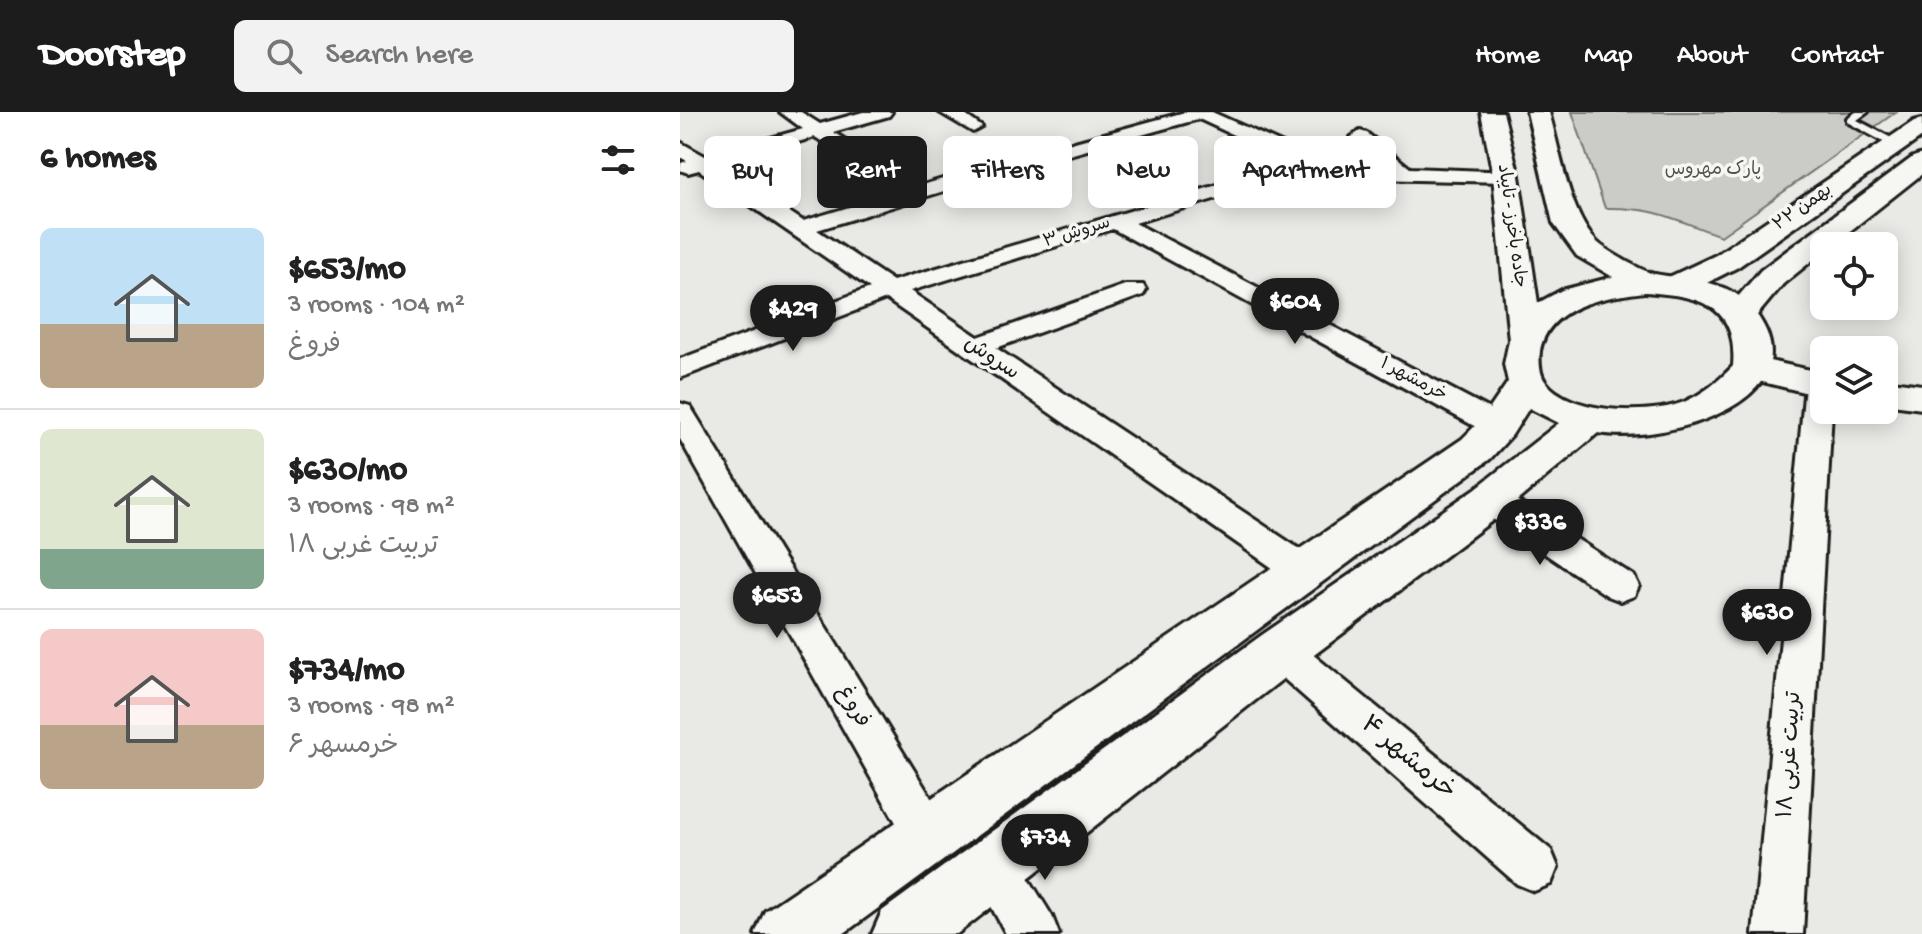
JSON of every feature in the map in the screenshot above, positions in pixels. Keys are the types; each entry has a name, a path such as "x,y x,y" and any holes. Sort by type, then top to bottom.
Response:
{"main road":[{"name":"جاده باخرز - تایباد","path":"1492,112 1506,176 1526,361"},
{"path":"1526,361 1549,405 1589,420 1631,423 1693,413 1729,393 1751,368 1752,333 1741,313 1715,295 1662,284 1588,250 1567,223 1538,112"},
{"name":"۲۲ بهمن","path":"1662,284 1727,261 1909,146 1922,126"},
{"name":"۲۲ بهمن","path":"1741,313 1772,277 1922,162"},
{"path":"788,934 1476,449 1498,426 1526,361 1533,325 1559,304 1594,289 1662,284"},
{"path":"1751,368 1810,382"},
{"path":"1898,394 1922,397"},
{"path":"905,934 1280,651 1490,500 1589,420"}],"street":[{"path":"789,112 826,136"},
{"path":"687,160 883,112"},
{"path":"948,112 973,127"},
{"path":"799,229 986,172 1205,115 1241,115"},
{"path":"1205,115 1250,136"},
{"name":"سروش","path":"687,160 799,229 1303,570"},
{"path":"1396,167 1405,174"},
{"name":"سروش ۳","path":"1396,174 1506,176"},
{"name":"سروش ۳","path":"680,369 888,290 1214,192"},
{"name":"خرمشهر ۱","path":"1116,222 1498,426"},
{"path":"974,347 1134,290"},
{"name":"فروغ","path":"680,413 928,835"},
{"name":"تربیت غربی ۱۸","path":"1778,934 1819,424"},
{"path":"1490,500 1621,586"},
{"name":"خرمشهر ۴","path":"1280,651 1534,867"},
{"path":"994,867 1034,934"}],"lane":[{"path":"1863,112 1850,120 1909,146"}],"green space":[{"name":"پارک مهروس","path":"1572,112 1896,112 1721,236 1652,212 1605,208"}]}
